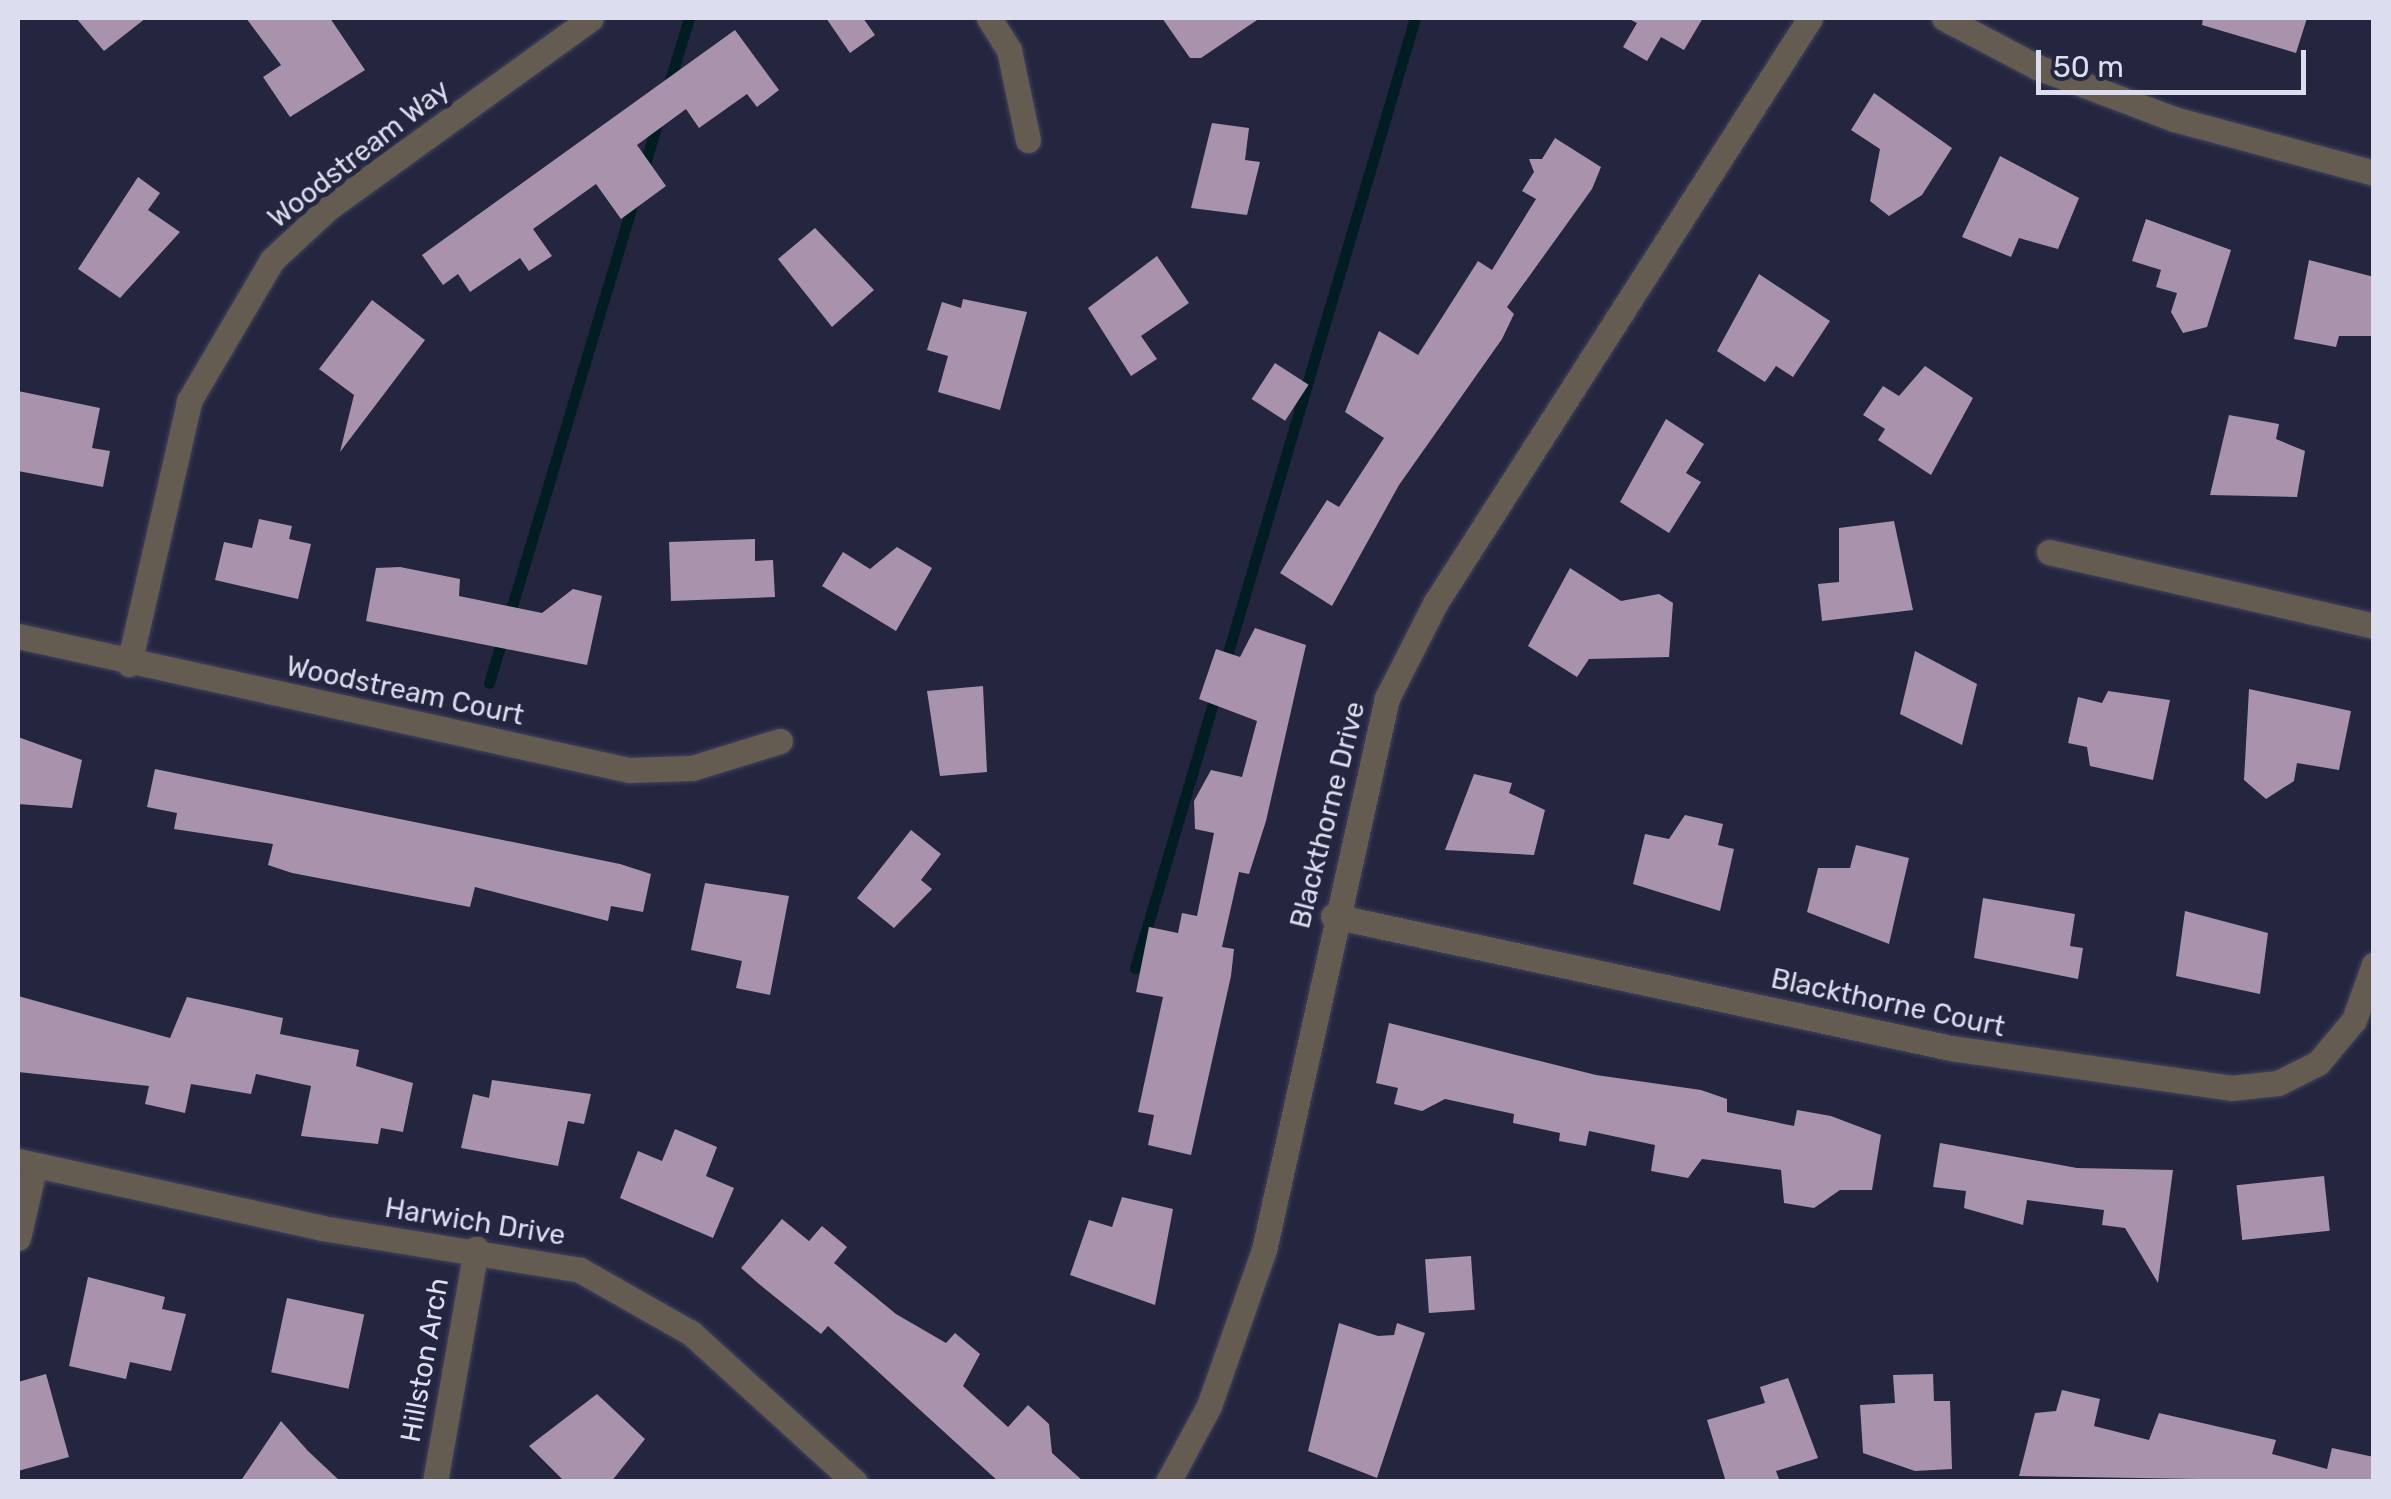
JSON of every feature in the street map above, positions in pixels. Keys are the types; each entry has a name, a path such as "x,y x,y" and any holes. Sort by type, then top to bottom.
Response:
{"street":[{"name":"Woodstream Way","path":"128,664 189,401 272,260 328,208 591,18"},
{"path":"988,18 1009,50 1028,140"},
{"name":"Blackthorne Drive","path":"1168,1482 1209,1406 1264,1250 1371,747 1410,648 1810,18"},
{"path":"1944,18 2038,67 2174,119 2374,173"},
{"path":"2049,552 2374,626"},
{"name":"Woodstream Court","path":"18,636 128,664 629,770 692,768 780,741"},
{"name":"Blackthorne Court","path":"1333,916 1968,1052 2231,1088 2278,1083 2318,1063 2354,1020 2374,964"},
{"path":"18,1238 26,1163"},
{"name":"Harwich Drive","path":"26,1163 322,1228 476,1249 580,1270 650,1306 855,1482"},
{"name":"Hillston Arch","path":"435,1482 476,1249"}],"building":[{"path":"76,18 146,18 104,51"},
{"path":"246,18 330,18 365,70 290,117 263,77 281,65"},
{"path":"826,18 863,18 875,35 850,53"},
{"path":"1162,18 1260,18 1201,58 1190,58"},
{"path":"1627,18 1703,18 1684,50 1661,37 1647,61 1623,47 1637,23"},
{"path":"2203,18 2307,18 2296,53 2202,25"},
{"path":"735,30 779,90 757,107 747,94 699,128 686,109 637,145 666,186 621,219 596,184 533,229 552,256 529,271 520,258 470,292 458,274 443,285 422,255"},
{"path":"1874,93 1952,148 1922,195 1889,216 1870,201 1880,149 1851,130"},
{"path":"1212,123 1249,128 1245,160 1260,162 1247,215 1191,208"},
{"path":"1555,138 1601,167 1592,189 1507,307 1514,314 1502,339 1399,485 1332,606 1280,573 1327,500 1339,507 1384,438 1345,412 1379,331 1418,355 1478,261 1492,270 1536,199 1522,191 1534,172 1529,159 1542,159"},
{"path":"2000,156 2079,198 2058,249 2019,238 2011,257 1962,237"},
{"path":"138,177 160,193 148,210 180,232 120,298 78,269"},
{"path":"2146,219 2231,250 2207,327 2183,333 2171,312 2177,293 2156,287 2161,270 2132,261"},
{"path":"815,228 874,290 832,327 778,259"},
{"path":"1157,256 1189,303 1141,336 1157,359 1131,376 1088,308"},
{"path":"2309,260 2374,277 2374,336 2339,336 2336,347 2294,339"},
{"path":"1759,274 1830,321 1793,377 1776,366 1765,382 1717,351"},
{"path":"963,299 1027,312 1000,410 938,392 948,356 927,350 942,302 961,308"},
{"path":"372,300 425,340 340,452 354,395 319,369"},
{"path":"1275,363 1309,385 1285,421 1252,399"},
{"path":"1925,366 1973,398 1931,475 1878,440 1885,429 1863,415 1883,386 1899,396"},
{"path":"18,391 100,408 92,448 110,451 103,487 18,471"},
{"path":"2229,415 2279,424 2276,439 2305,451 2297,497 2210,495"},
{"path":"1666,419 1704,444 1686,473 1701,482 1669,533 1620,502"},
{"path":"259,519 292,526 289,539 311,544 298,599 215,580 224,542 252,548"},
{"path":"1894,521 1913,610 1822,621 1818,584 1839,582 1839,528"},
{"path":"755,539 755,561 773,560 775,597 671,601 669,542"},
{"path":"897,547 932,568 896,631 822,586 843,552 870,569"},
{"path":"400,567 460,579 459,596 542,613 573,589 602,596 587,665 366,621 376,568"},
{"path":"1570,568 1621,601 1659,594 1673,603 1669,657 1589,659 1577,677 1528,646"},
{"path":"1255,628 1306,645 1266,821 1249,874 1239,872 1222,947 1234,949 1231,976 1191,1155 1148,1145 1154,1115 1138,1112 1163,997 1136,992 1149,927 1178,933 1182,913 1197,916 1214,833 1195,829 1194,801 1211,770 1242,777 1257,721 1199,699 1216,649 1240,657"},
{"path":"1915,651 1977,684 1962,745 1900,714"},
{"path":"983,686 987,772 940,776 927,691"},
{"path":"2249,689 2351,711 2339,770 2297,763 2294,781 2266,799 2244,780"},
{"path":"2108,691 2170,700 2153,780 2090,766 2087,747 2068,743 2078,697 2102,703"},
{"path":"18,737 82,760 72,808 18,804"},
{"path":"155,769 620,864 651,874 643,912 611,906 608,921 475,887 470,907 292,873 268,865 273,844 174,829 177,813 147,807"},
{"path":"1474,774 1512,783 1509,793 1545,810 1534,855 1445,850"},
{"path":"1685,815 1723,824 1718,845 1734,849 1720,911 1633,884 1645,834 1669,839"},
{"path":"911,830 941,854 921,880 932,889 894,928 857,898"},
{"path":"1856,845 1909,858 1889,944 1807,912 1818,868 1850,868"},
{"path":"705,883 789,896 770,995 736,988 742,961 691,950"},
{"path":"1983,898 2075,914 2070,946 2083,948 2078,979 1974,958"},
{"path":"2185,911 2268,933 2260,994 2176,976"},
{"path":"18,996 170,1038 187,997 283,1018 280,1034 359,1050 356,1066 413,1083 403,1132 381,1128 378,1144 301,1136 311,1086 256,1074 251,1094 191,1084 185,1113 145,1104 149,1086 18,1072"},
{"path":"1389,1023 1596,1075 1701,1090 1727,1099 1727,1112 1794,1126 1797,1110 1831,1116 1881,1135 1872,1190 1840,1190 1814,1208 1784,1203 1781,1170 1702,1159 1688,1178 1651,1171 1655,1145 1589,1131 1586,1146 1559,1141 1560,1133 1513,1123 1514,1114 1445,1099 1422,1111 1394,1104 1398,1088 1376,1083"},
{"path":"492,1080 591,1094 584,1124 568,1121 558,1166 461,1148 473,1094 489,1098"},
{"path":"675,1129 717,1147 706,1176 734,1188 713,1238 620,1198 638,1151 662,1161"},
{"path":"1940,1143 2077,1168 2173,1170 2158,1283 2125,1228 2102,1225 2104,1210 2027,1200 2023,1225 1964,1208 1966,1191 1933,1187"},
{"path":"2324,1176 2330,1231 2242,1240 2236,1185"},
{"path":"1122,1197 1173,1209 1155,1305 1070,1275 1089,1220 1112,1227"},
{"path":"782,1219 809,1241 822,1226 847,1247 834,1263 896,1314 946,1343 955,1333 980,1354 963,1386 1008,1427 1028,1405 1049,1424 1052,1453 1084,1482 999,1482 828,1326 821,1334 759,1284 741,1268"},
{"path":"1471,1256 1475,1310 1429,1313 1425,1259"},
{"path":"88,1277 165,1297 162,1309 186,1314 171,1371 130,1362 126,1379 69,1366"},
{"path":"287,1298 364,1314 348,1389 271,1372"},
{"path":"1339,1323 1378,1336 1394,1335 1397,1323 1425,1333 1377,1478 1308,1451"},
{"path":"46,1374 69,1457 18,1471 18,1382"},
{"path":"1933,1374 1934,1401 1950,1401 1952,1469 1915,1471 1863,1453 1860,1405 1895,1403 1893,1375"},
{"path":"1788,1378 1818,1458 1776,1471 1780,1482 1726,1482 1707,1420 1765,1403 1760,1387"},
{"path":"2062,1390 2100,1399 2094,1426 2149,1440 2159,1413 2276,1440 2272,1454 2327,1469 2332,1448 2374,1457 2374,1482 2019,1476 2035,1413 2056,1411"},
{"path":"597,1394 645,1439 611,1482 565,1482 529,1446"},
{"path":"281,1421 308,1451 341,1482 240,1482"}],"waterway":[{"path":"667,90 689,18"},
{"path":"1224,666 1415,18"},
{"path":"643,171 659,117"},
{"path":"489,683 634,199"},
{"path":"1135,968 1216,693"}]}
